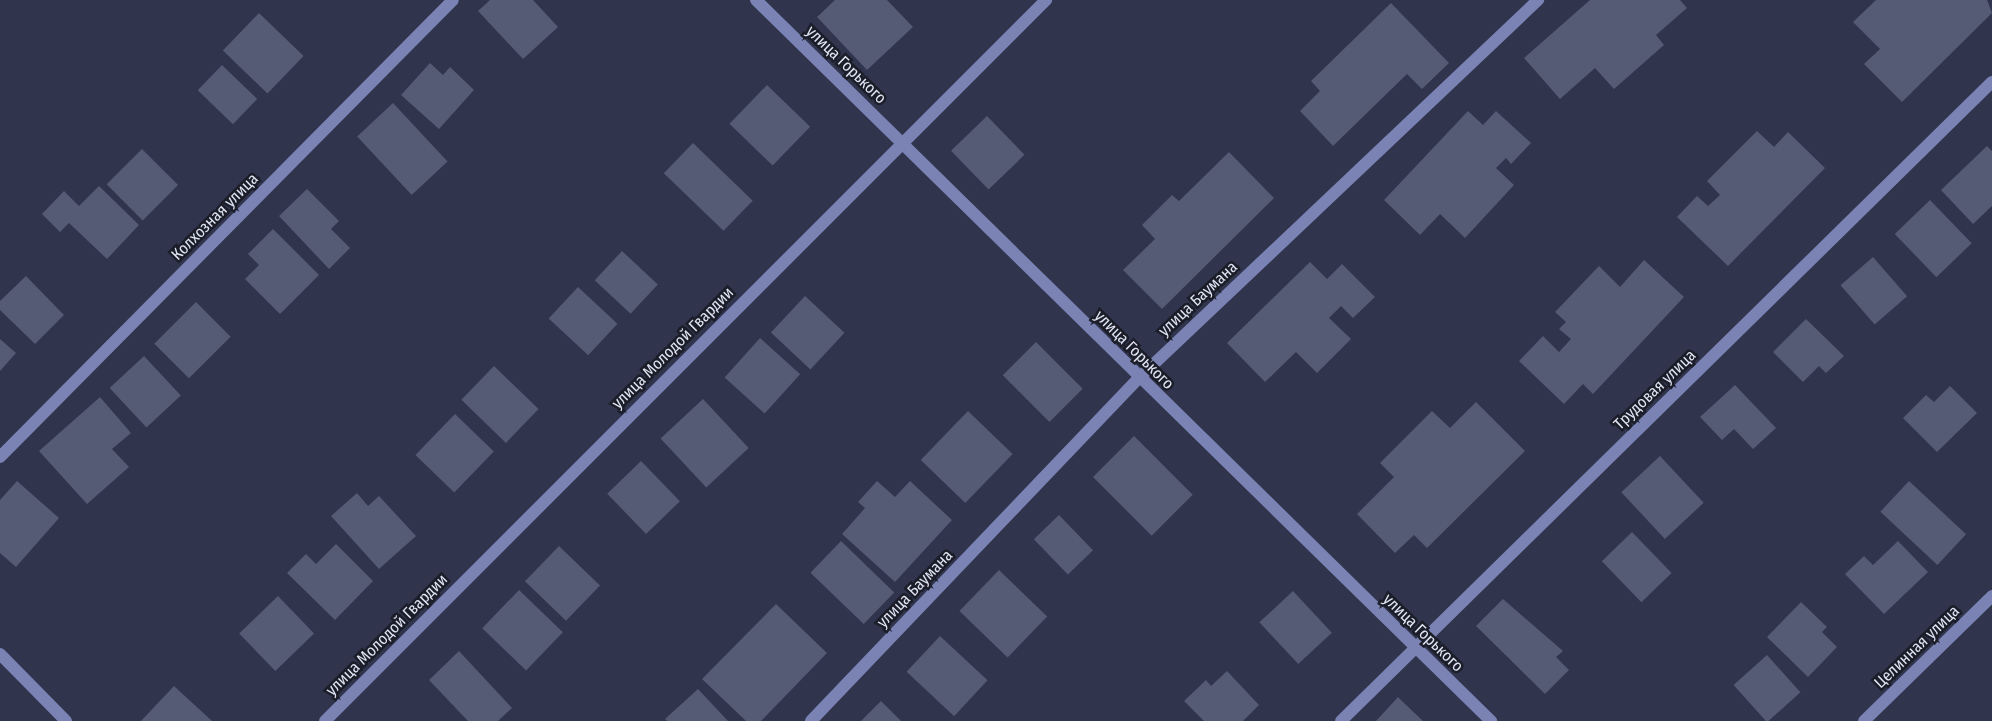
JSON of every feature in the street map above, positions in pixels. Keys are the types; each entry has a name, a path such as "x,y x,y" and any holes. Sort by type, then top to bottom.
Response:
{"street":[{"name":"Колхозная улица","path":"0,457 453,0"},
{"name":"улица Горького","path":"756,0 902,141 1139,378 1491,721"},
{"name":"улица Молодой Гвардии","path":"325,721 902,141 1046,0"},
{"name":"улица Баумана","path":"811,721 1139,378 1538,0"},
{"name":"Трудовая улица","path":"1341,721 1992,82"},
{"name":"Целинная улица","path":"1864,721 1992,596"},
{"path":"0,654 66,721"}],"building":[{"path":"490,0 533,0 558,27 523,59 478,11"},
{"path":"835,0 887,0 913,27 867,70 817,17"},
{"path":"1590,0 1680,0 1687,8 1656,35 1664,45 1614,89 1595,68 1560,99 1524,58"},
{"path":"1876,0 1987,0 1992,13 1902,102 1864,64 1880,49 1853,22"},
{"path":"1391,3 1449,63 1422,89 1407,74 1333,146 1300,111 1320,91 1311,81"},
{"path":"259,13 304,56 267,93 223,50"},
{"path":"430,63 443,75 450,67 474,90 439,129 401,95"},
{"path":"222,65 257,99 233,124 198,90"},
{"path":"767,85 810,127 773,166 729,124"},
{"path":"393,103 448,162 412,195 357,136"},
{"path":"1468,111 1483,125 1496,111 1531,143 1511,164 1506,158 1496,168 1514,185 1465,238 1440,214 1420,235 1384,200"},
{"path":"987,116 1025,155 989,190 951,151"},
{"path":"1757,131 1774,147 1788,132 1825,168 1728,266 1677,217 1697,196 1708,206 1720,195 1707,181"},
{"path":"693,143 753,201 724,231 664,173"},
{"path":"1987,146 1992,151 1992,206 1973,224 1941,190"},
{"path":"142,149 178,185 143,220 107,184"},
{"path":"1229,152 1274,198 1162,309 1123,270 1155,239 1142,225 1172,195 1179,201"},
{"path":"99,186 139,225 107,259 69,223 60,232 42,214 64,191 79,206"},
{"path":"307,189 339,221 331,229 350,248 329,269 279,216"},
{"path":"1930,200 1972,243 1936,277 1895,234"},
{"path":"273,229 319,275 280,314 245,279 259,265 248,254"},
{"path":"622,251 658,284 631,314 595,280"},
{"path":"1873,257 1907,296 1875,324 1841,285"},
{"path":"1644,260 1684,297 1593,394 1583,384 1564,404 1519,361 1543,336 1559,352 1571,339 1559,329 1566,322 1555,312 1599,266 1620,287"},
{"path":"1310,262 1327,279 1342,264 1375,297 1353,318 1341,306 1329,318 1351,339 1317,373 1296,352 1265,382 1227,343"},
{"path":"26,276 64,315 35,344 0,310 0,301"},
{"path":"578,287 617,324 588,355 549,318"},
{"path":"805,296 844,333 810,369 771,333"},
{"path":"196,302 231,337 189,378 154,344"},
{"path":"1806,319 1844,356 1826,373 1819,366 1803,382 1773,352"},
{"path":"760,338 800,374 765,414 725,377"},
{"path":"0,339 16,353 0,371"},
{"path":"1036,342 1083,389 1049,422 1003,375"},
{"path":"144,356 181,395 146,428 110,388"},
{"path":"494,366 539,409 506,443 461,400"},
{"path":"1735,385 1776,428 1753,449 1734,429 1722,440 1700,417"},
{"path":"1950,386 1977,413 1937,452 1903,418 1926,395 1934,402"},
{"path":"100,397 131,433 112,449 129,467 87,504 39,451"},
{"path":"703,399 749,448 706,488 661,439"},
{"path":"1476,402 1525,451 1427,548 1414,535 1395,553 1357,514 1394,477 1380,463 1432,411 1450,428"},
{"path":"968,411 1013,454 965,503 921,460"},
{"path":"455,414 494,452 454,493 415,455"},
{"path":"1134,436 1193,495 1152,536 1093,477"},
{"path":"1660,456 1704,503 1665,539 1621,492"},
{"path":"641,461 680,501 646,534 607,494"},
{"path":"17,481 59,518 16,567 0,553 0,500"},
{"path":"877,481 895,497 910,481 952,520 895,582 842,534 865,508 858,502"},
{"path":"1909,481 1966,534 1937,565 1880,512"},
{"path":"357,493 368,506 379,496 416,536 379,569 331,516"},
{"path":"1059,515 1093,550 1068,575 1034,539"},
{"path":"1632,532 1672,573 1641,602 1602,561"},
{"path":"841,541 894,592 864,624 810,573"},
{"path":"1898,541 1928,572 1884,614 1845,574 1864,556 1873,565"},
{"path":"336,544 373,581 335,620 287,573 306,554 316,564"},
{"path":"559,546 600,586 566,621 525,581"},
{"path":"999,570 1047,617 1008,658 959,611"},
{"path":"519,590 563,632 526,670 482,628"},
{"path":"1293,591 1332,633 1298,664 1259,622"},
{"path":"278,596 314,633 275,671 239,634"},
{"path":"1503,599 1563,651 1556,657 1569,670 1545,694 1476,626"},
{"path":"1801,602 1827,627 1822,632 1837,647 1808,677 1767,637"},
{"path":"776,604 827,653 761,721 746,721 702,679"},
{"path":"940,636 988,680 954,716 907,672"},
{"path":"459,651 512,708 498,721 468,721 429,680"},
{"path":"1767,655 1800,692 1768,721 1766,721 1734,685"},
{"path":"1227,671 1259,705 1243,721 1204,721 1184,701 1206,680 1211,686"},
{"path":"174,686 212,721 141,721"},
{"path":"698,689 728,721 667,721 665,719"},
{"path":"1398,697 1403,702 1423,721 1376,721"},
{"path":"881,701 901,721 861,721"}]}
